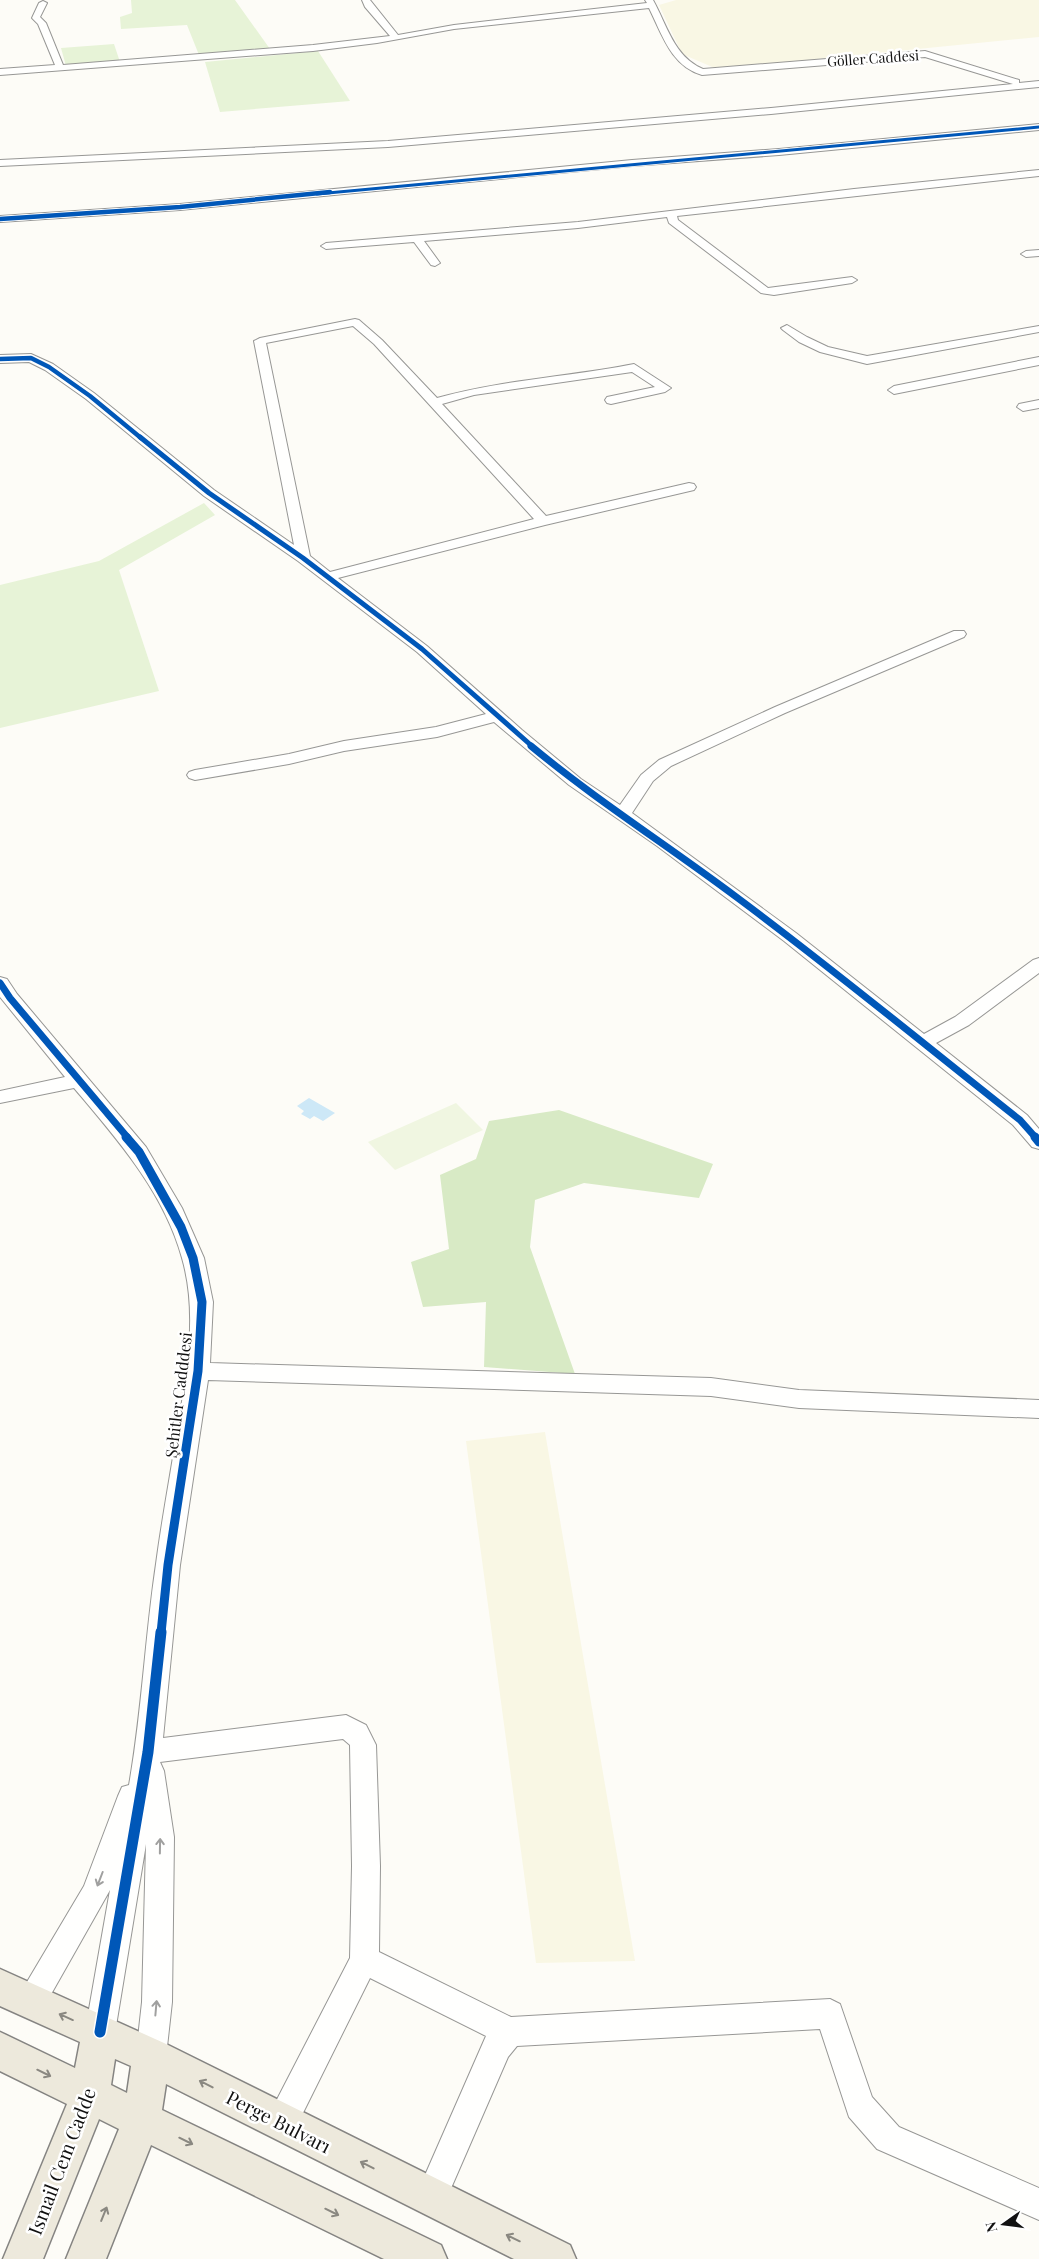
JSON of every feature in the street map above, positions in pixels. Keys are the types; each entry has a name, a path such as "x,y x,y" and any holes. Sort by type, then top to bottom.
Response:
{"main road":[{"name":"Perge Bulvarı","path":"16,1994 151,2056 556,2259"},
{"name":"Ismail Cem Cadde","path":"23,2259 90,2095 100,2032"},
{"path":"0,2051 427,2259"},
{"path":"86,2259 142,2119 151,2056"}],"street":[{"path":"366,0 368,5 396,38"},
{"path":"43,3 36,18 42,23 60,68"},
{"path":"0,72 286,51 396,38 454,26 589,12 650,3"},
{"name":"Göller Caddesi","path":"650,3 682,62 702,72 925,54 1039,90"},
{"path":"575,4 589,12"},
{"path":"0,163 388,144 771,111 1039,84"},
{"path":"0,219 180,208 632,163 788,151 1039,127"},
{"path":"326,246 578,224 1039,173"},
{"path":"672,214 673,221 765,291 788,290 852,280"},
{"path":"416,238 435,263"},
{"path":"1026,254 1039,252"},
{"path":"303,558 260,341 355,322 378,342 543,521"},
{"path":"787,328 804,340 857,359 867,360 1039,329"},
{"path":"0,359 31,358 49,367 90,396 209,493 303,558 422,649 575,782 790,936 1020,1120 1039,1142"},
{"path":"894,390 1039,362"},
{"path":"434,404 473,392 598,376 634,368 665,388 611,400"},
{"path":"1023,407 1039,404"},
{"path":"326,577 543,521 689,487"},
{"path":"622,814 647,778 665,763 780,710 959,634"},
{"path":"195,775 289,759 344,746 437,732 498,716"},
{"path":"922,1043 962,1021 1039,964"},
{"name":"Şehitler Cadddesi","path":"0,983 10,998 139,1152 172,1208 194,1258 202,1302 198,1371 168,1565 148,1752"},
{"path":"0,1096 80,1080"},
{"path":"198,1371 711,1387 799,1398 1039,1410"},
{"path":"148,1752 346,1728 357,1733 363,1746 366,1866 364,1960 282,2122"},
{"path":"16,1994 95,1894 148,1752"},
{"path":"100,2032 148,1752"},
{"path":"148,1752 160,1836 157,2002 151,2056"},
{"path":"364,1960 510,2032 830,2014 860,2106 888,2138 1039,2204"},
{"path":"431,2198 498,2046 510,2032"}],"shaded area":[{"path":"676,0 1039,0 1039,37 717,69 682,54 659,5"},
{"path":"545,1432 635,1961 536,1963 466,1441"}],"green space":[{"path":"131,0 235,0 270,49 199,55 187,25 121,29 120,17 132,13"},
{"path":"114,44 120,62 66,66 61,48"},
{"path":"318,51 350,101 220,112 205,62"},
{"path":"204,503 215,515 119,570 159,691 0,728 0,585 99,561"},
{"path":"456,1103 483,1130 395,1170 368,1142"},
{"path":"559,1110 713,1164 699,1198 584,1183 535,1200 530,1247 575,1374 484,1367 486,1302 423,1307 411,1262 449,1249 440,1175 476,1159 489,1121"}],"water":[{"path":"309,1098 335,1113 323,1121 314,1116 310,1119 301,1114 304,1111 297,1106"}],"cycle path":[{"path":"0,219 180,207 632,163 779,152 1039,127"},
{"path":"0,359 31,358 49,367 90,396 209,493 303,558 422,649 516,733 575,782 663,842 790,937 1020,1120 1039,1142"},
{"path":"0,983 10,998 139,1152 181,1227 193,1258 202,1302 198,1371 168,1565 148,1752 100,2032"}]}
